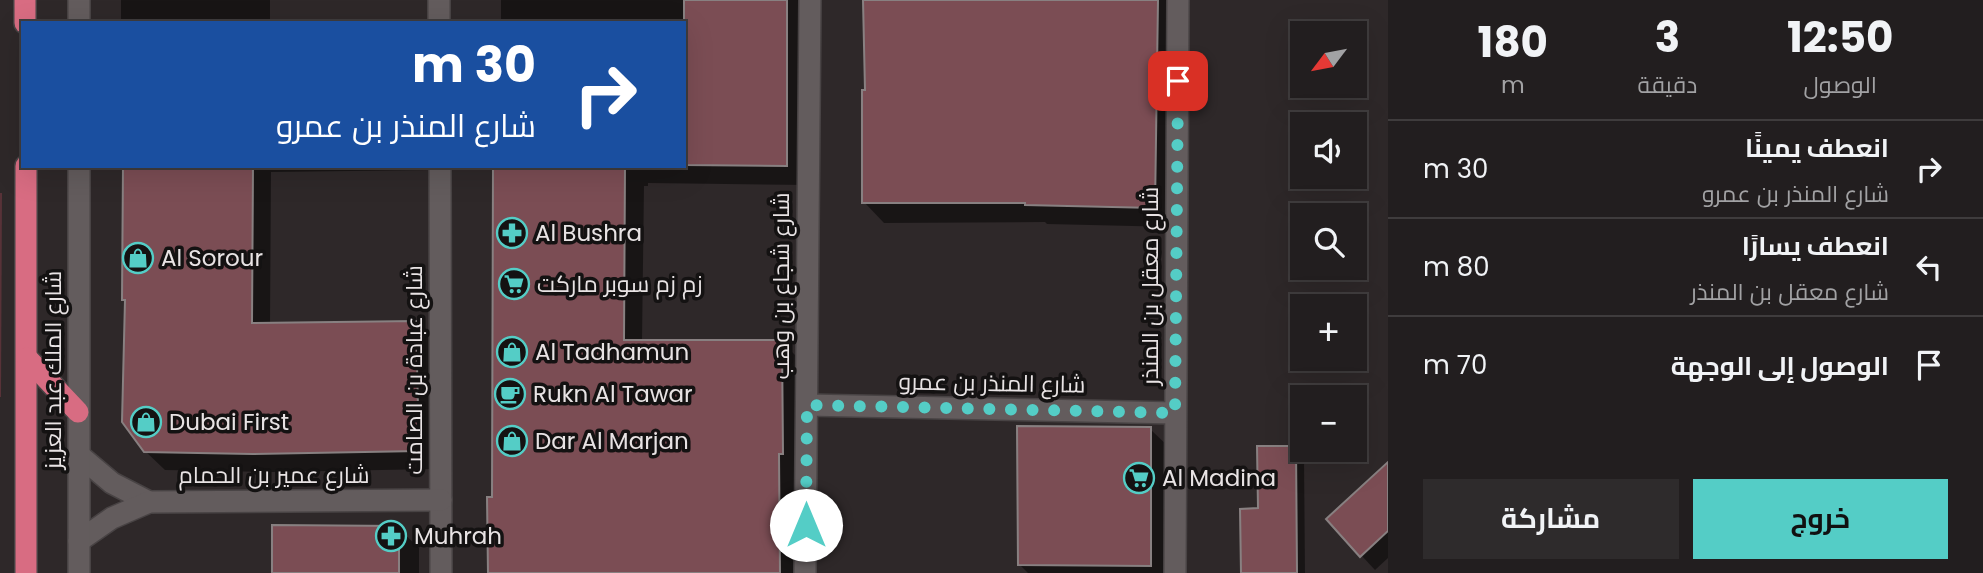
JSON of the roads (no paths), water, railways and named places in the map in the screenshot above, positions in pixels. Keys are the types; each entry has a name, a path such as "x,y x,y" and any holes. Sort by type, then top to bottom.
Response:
{"highway":[{"path":"25,0 25,21"},
{"name":"شارع الملك عبد العزيز","path":"26,168 26,573"},
{"path":"27,358 78,412"}],"street":[{"path":"79,0 79,21"},
{"path":"439,0 439,21"},
{"name":"شارع شجاع بن وهب","path":"806,573 810,0"},
{"name":"شارع معقل بن المنذر","path":"1175,573 1178,0"},
{"name":"شارع الملك عبد العزيز","path":"79,168 79,573"},
{"name":"شارع عبادة بن الصامت","path":"440,168 441,573"},
{"name":"شارع المنذر بن عمرو","path":"807,405 1175,413"},
{"name":"شارع عمير بن الحمام","path":"80,456 112,483 149,502"},
{"name":"شارع عمير بن الحمام","path":"79,541 112,518 149,502 441,500"}],"place":[{"name":"Al Bushra","path":"512,233"},
{"name":"Al Sorour","path":"138,258"},
{"name":"زم زم سوبر مارکت","path":"514,284"},
{"name":"Al Tadhamun","path":"512,352"},
{"name":"Rukn Al Tawar","path":"510,394"},
{"name":"Dubai First","path":"146,422"},
{"name":"Dar Al Marjan","path":"512,441"},
{"name":"Al Madina","path":"1139,478"},
{"name":"Muhrah","path":"391,536"}]}
